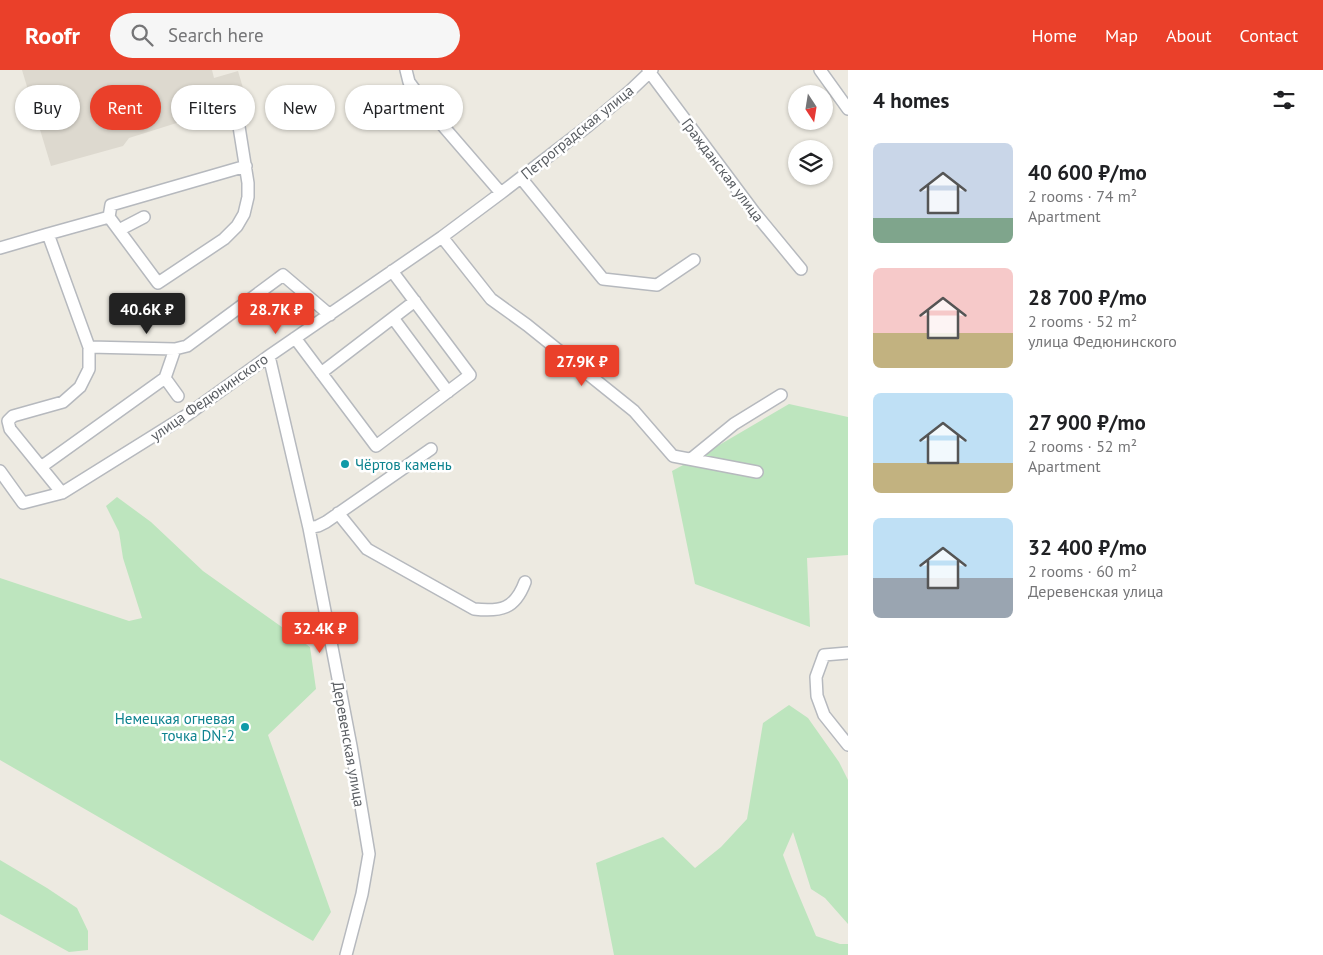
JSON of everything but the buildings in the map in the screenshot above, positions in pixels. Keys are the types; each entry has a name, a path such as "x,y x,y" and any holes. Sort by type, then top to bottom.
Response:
{"street":[{"path":"406,70 409,82 431,112 501,193"},
{"path":"820,70 847,105"},
{"name":"Петроградская улица","path":"501,193 588,126 631,90 650,71"},
{"name":"Гражданская улица","path":"650,71 754,212 801,269"},
{"path":"240,130 246,166 248,183 248,197 244,214 237,226 224,239 158,283 109,216 111,205 246,166"},
{"path":"521,178 603,279 657,286 694,260"},
{"name":"улица Федюнинского","path":"2,478 23,503 62,493 187,415 442,237 501,193"},
{"path":"0,248 109,216"},
{"path":"119,230 144,217"},
{"path":"48,234 89,347 89,369 80,387 63,402 13,416 8,421 10,429 62,493"},
{"path":"442,237 491,299 634,412 673,456 757,472"},
{"path":"295,338 376,446 470,375 392,271"},
{"path":"89,347 175,349 187,346 283,275 330,314"},
{"path":"321,373 415,301"},
{"path":"393,318 448,392"},
{"path":"41,467 165,378 175,349"},
{"name":"Деревенская улица","path":"269,356 309,528 369,854 362,894 346,955"},
{"path":"165,378 178,396"},
{"path":"691,459 734,424 781,395"},
{"path":"309,528 326,522 431,449"},
{"path":"338,513 367,548 474,609 491,611 506,606 520,595 525,582"},
{"path":"848,653 824,655 816,678 817,696 824,715 848,745"}],"shaded area":[{"path":"22,70 212,70 214,78 238,71 242,85 171,85 171,125 161,128 161,85 90,85 90,130 154,130 129,138 123,146 51,166 40,130 80,130 80,85 27,85"}],"green space":[{"path":"789,404 848,417 848,555 807,558 810,627 695,584 672,471"},
{"path":"117,497 151,522 203,571 310,647 316,689 268,735 331,912 313,941 0,760 0,578 129,621 142,618 123,558 119,532 106,506"},
{"path":"789,705 808,718 839,762 848,780 848,924 825,898 811,889 793,832 783,855 816,936 840,944 848,944 848,955 614,955 596,863 663,837 695,868 721,847 747,819 763,723"},
{"path":"0,860 77,908 88,931 88,950 69,952 0,914"}],"place":[{"name":"Чёртов камень","path":"345,464"},
{"name":"Немецкая огневая точка DN-2","path":"245,727"}]}
